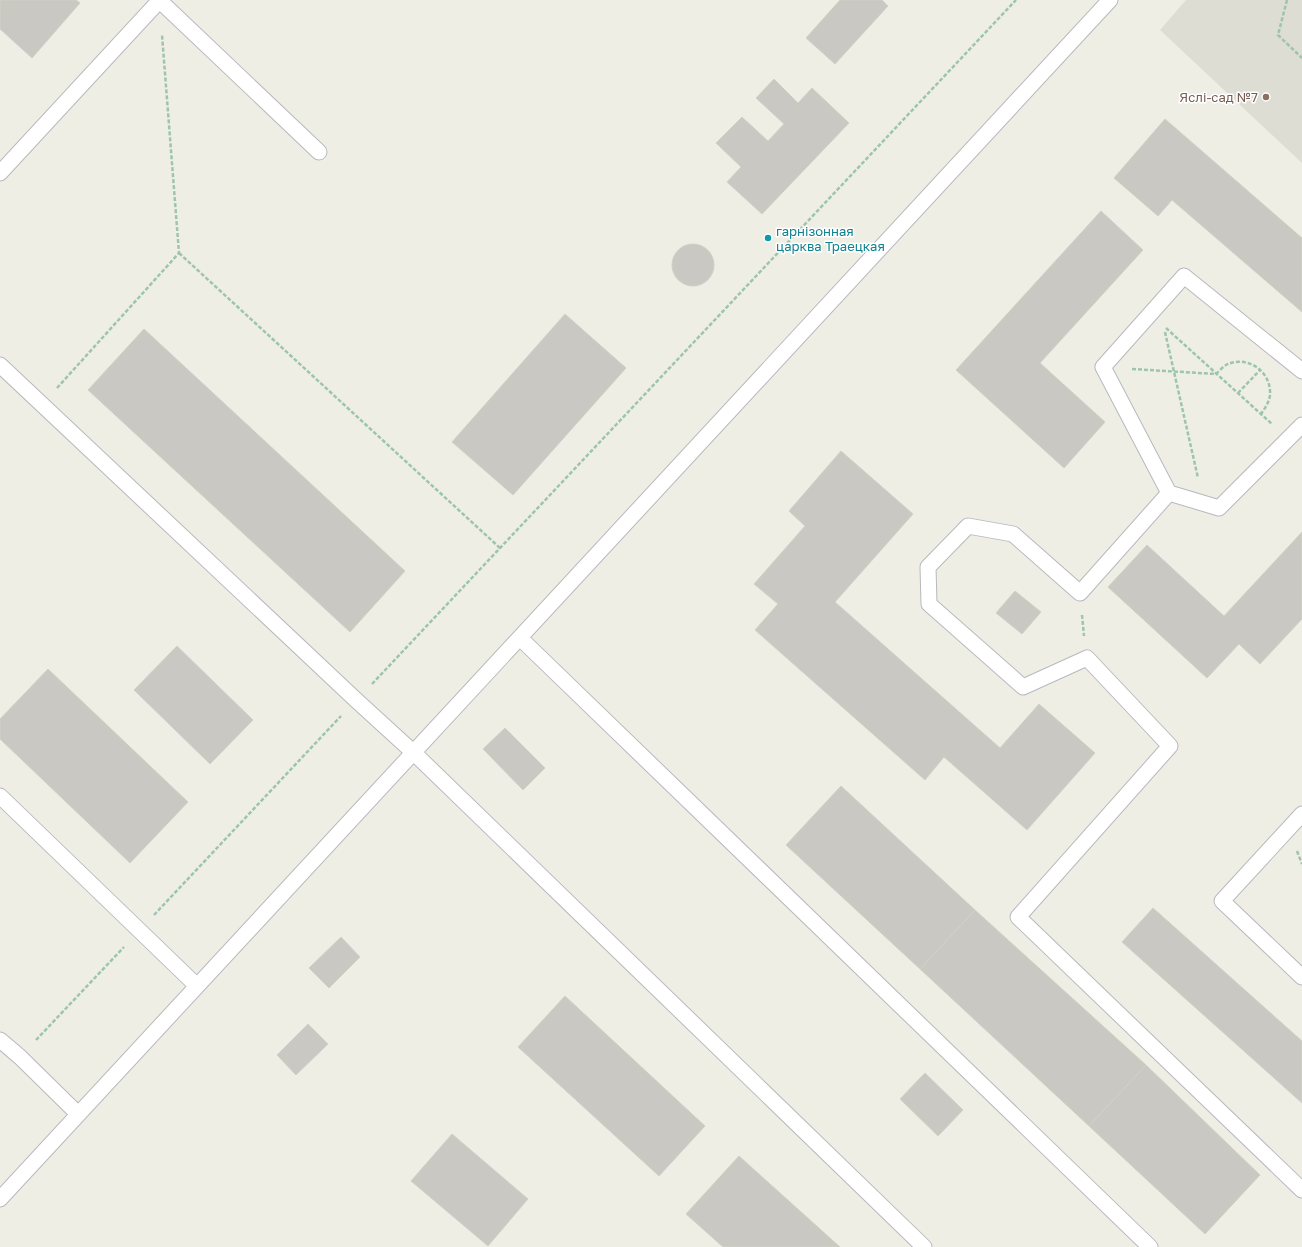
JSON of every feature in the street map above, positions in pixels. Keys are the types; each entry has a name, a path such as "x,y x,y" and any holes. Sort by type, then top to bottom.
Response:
{"lane":[{"path":"0,173 160,0 319,152"},
{"path":"0,1199 1110,0"},
{"path":"1302,371 1184,276 1103,367 1169,493 1203,504 1219,508 1302,425"},
{"path":"0,365 356,700 414,752 924,1247"},
{"path":"1169,493 1080,594 1013,534 968,526 928,567 929,604 1023,687 1087,658 1170,746 1018,917 1302,1190"},
{"path":"520,638 1150,1247"},
{"path":"0,796 197,986"},
{"path":"1302,814 1222,901 1302,977"},
{"path":"0,1040 20,1057 78,1114"}],"path":[{"path":"160,0 180,253 500,548"},
{"path":"20,1057 1016,0"},
{"path":"1287,0 1278,35 1302,58"},
{"path":"42,405 180,253"},
{"path":"1203,504 1163,325 1288,439"},
{"path":"1238,393 1278,351"},
{"path":"1103,367 1216,374 1226,366 1238,362 1250,363 1260,369 1268,380 1271,392 1268,404 1261,414"},
{"path":"1080,594 1087,658"}],"shaded area":[{"name":"Яслі-сад №7","path":"1186,0 1302,0 1302,163 1160,30"}],"building":[{"path":"0,0 76,0 80,3 32,58 0,29"},
{"path":"840,0 882,0 888,6 835,64 806,38"},
{"path":"774,79 798,103 812,88 849,123 762,214 727,182 741,167 716,143 742,117 768,141 784,124 756,98"},
{"path":"1165,119 1302,238 1302,312 1172,200 1158,216 1114,178"},
{"path":"1101,211 1143,250 1040,363 1105,422 1064,468 956,370"},
{"path":"689,244 697,244 705,247 711,253 714,265 711,277 705,283 697,286 689,286 681,283 675,277 672,269 672,261 675,253 681,247"},
{"path":"565,314 626,368 513,495 452,442"},
{"path":"144,329 405,571 350,632 88,390"},
{"path":"841,451 913,514 835,602 1000,748 1039,704 1095,753 1027,830 944,757 925,780 755,630 778,604 754,584 805,526 789,511"},
{"path":"1302,532 1302,619 1260,664 1239,644 1207,678 1108,587 1147,545 1224,616"},
{"path":"1015,591 1041,612 1022,634 996,613"},
{"path":"177,646 253,720 210,764 134,690"},
{"path":"48,669 188,802 130,863 0,739 0,719"},
{"path":"505,728 545,768 523,790 483,749"},
{"path":"841,786 975,910 920,969 786,845"},
{"path":"1153,908 1302,1041 1302,1103 1122,942"},
{"path":"975,910 1146,1065 1089,1126 920,969"},
{"path":"341,937 360,957 329,988 309,968"},
{"path":"565,996 705,1126 659,1176 518,1047"},
{"path":"308,1024 328,1044 296,1075 277,1055"},
{"path":"1146,1065 1260,1175 1205,1234 1089,1126"},
{"path":"925,1073 963,1110 938,1136 900,1099"},
{"path":"452,1134 528,1199 488,1246 411,1181"},
{"path":"739,1156 840,1247 723,1247 686,1214"}],"place":[{"name":"Яслі-сад №7","path":"1266,97"},
{"name":"гарнізонная царква Траецкая","path":"768,238"}]}
